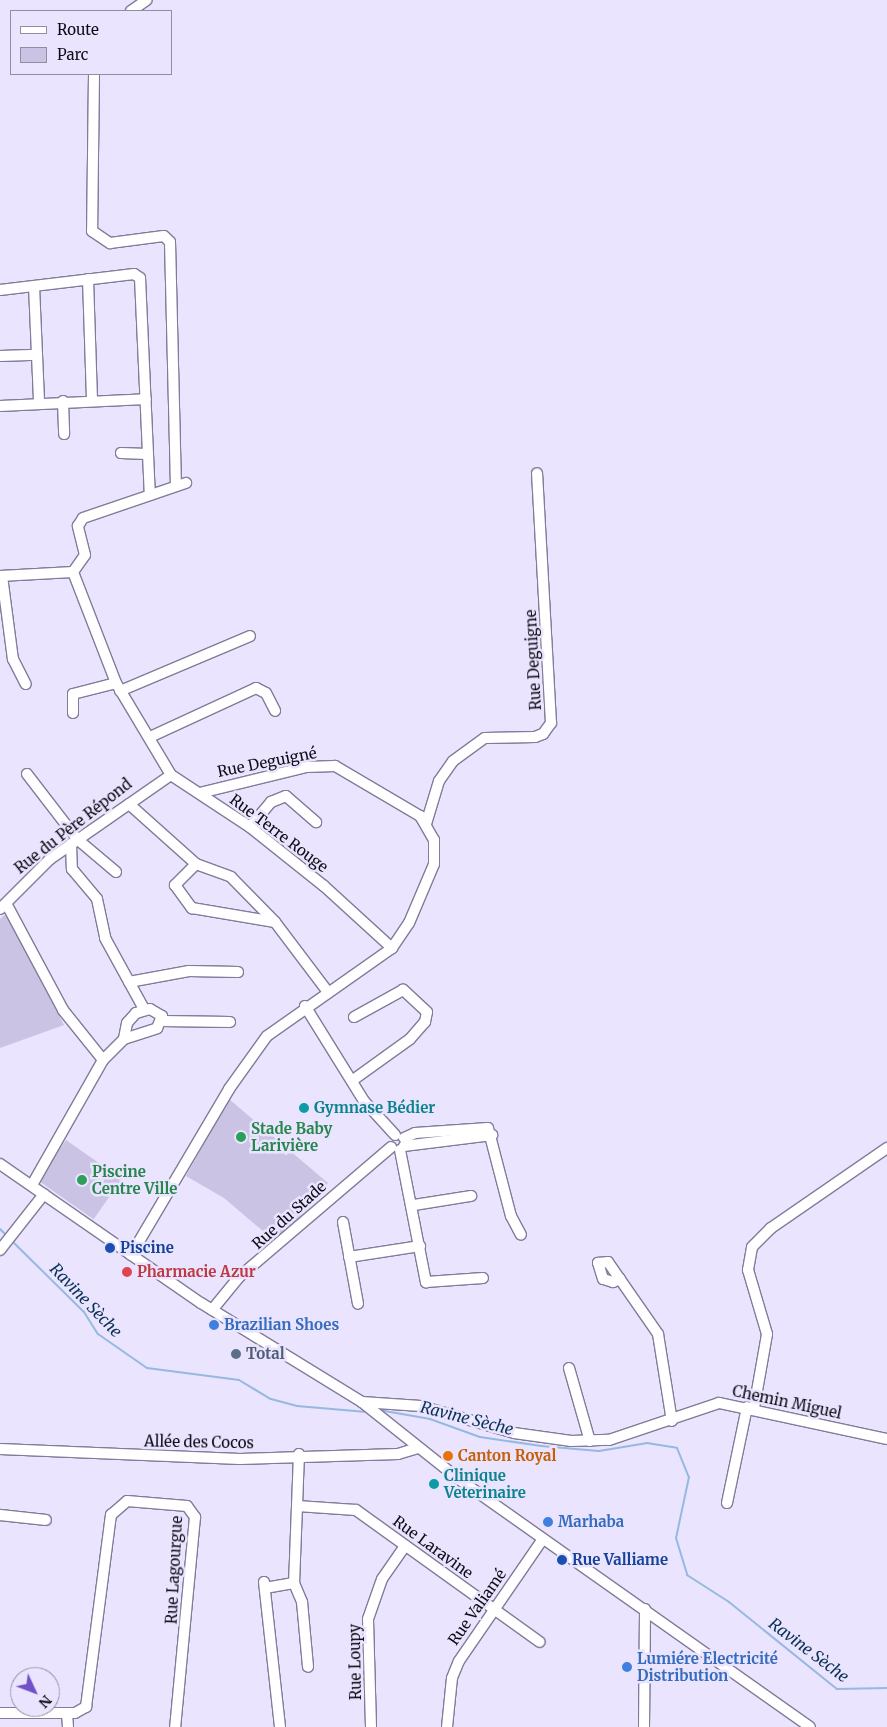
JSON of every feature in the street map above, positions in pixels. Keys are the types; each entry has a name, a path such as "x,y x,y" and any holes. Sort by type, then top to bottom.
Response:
{"street":[{"path":"132,10 147,0"},
{"path":"26,684 12,659 1,576 73,572 85,555 78,526 83,518 181,484 170,242 164,236 110,243 92,231 94,75"},
{"path":"0,296 4,289 134,274 140,278 150,495"},
{"path":"88,279 92,400"},
{"path":"34,286 39,402"},
{"path":"0,356 37,354"},
{"path":"0,406 39,402 146,399"},
{"path":"63,401 64,434"},
{"path":"121,453 147,454"},
{"name":"Rue Deguigne","path":"426,824 439,781 452,761 485,738 534,737 544,734 551,723 537,473"},
{"name":"Rue Terre Rouge","path":"73,572 118,687 172,775 250,827 392,948"},
{"path":"73,713 73,694 118,687 250,636"},
{"path":"150,737 256,688 266,693 275,711"},
{"name":"Rue Deguigné","path":"131,1256 229,1089 267,1036 306,1006 372,965 392,948 409,923 434,864 434,840 426,824 405,804 335,766 306,767 200,793"},
{"path":"27,774 74,842 116,872"},
{"name":"Rue du Père Répond","path":"3,907 25,881 74,842 172,775"},
{"path":"250,827 271,802 286,796 316,822"},
{"path":"128,804 196,864 231,877 275,922 328,992"},
{"path":"74,842 72,869 97,899 103,932 144,1010"},
{"path":"196,864 175,885 192,908 275,922"},
{"path":"3,907 63,1010 104,1060"},
{"path":"129,982 189,971 238,972"},
{"path":"353,1080 420,1030 427,1012 403,990 354,1016"},
{"path":"306,1006 353,1080 364,1101 399,1143 414,1205 428,1284 483,1278"},
{"path":"124,1039 127,1023 144,1010 158,1012 162,1021"},
{"path":"32,1185 104,1060 124,1039 157,1028 162,1021"},
{"path":"162,1021 230,1022"},
{"path":"399,1143 492,1135 511,1216 521,1235"},
{"name":"Rue du Stade","path":"212,1310 239,1277 399,1143"},
{"path":"727,1503 767,1334 748,1270 752,1247 771,1228 887,1148"},
{"path":"0,1164 212,1310 366,1405 414,1445 543,1539 810,1727"},
{"path":"0,1258 2,1249 14,1236 44,1194"},
{"path":"414,1205 471,1196"},
{"path":"343,1222 358,1304"},
{"path":"349,1257 420,1246"},
{"path":"620,1279 658,1334 672,1421"},
{"path":"569,1368 590,1440"},
{"name":"Chemin Miguel","path":"366,1405 393,1401 514,1433 609,1440 672,1421 712,1402 750,1408 887,1439"},
{"name":"Allée des Cocos","path":"0,1449 240,1459 299,1454 398,1454 414,1445"},
{"path":"299,1454 294,1582 302,1602 308,1668"},
{"name":"Rue Lagourgue","path":"71,1713 86,1707 89,1698 111,1515 128,1501 187,1506 195,1517 175,1727"},
{"name":"Rue Laravine","path":"297,1506 356,1510 540,1642"},
{"path":"0,1515 46,1520"},
{"name":"Rue Valiamé","path":"446,1727 452,1678 471,1638 543,1539"},
{"name":"Rue Loupy","path":"371,1727 368,1619 382,1579 405,1546"},
{"path":"280,1727 264,1585 294,1582"},
{"path":"644,1727 645,1609"},
{"path":"0,1714 71,1713 68,1727"}],"green space":[{"path":"7,913 64,1025 0,1048 0,919"},
{"name":"Stade Baby Larivière","path":"229,1099 328,1183 277,1243 224,1198 186,1176"},
{"name":"Piscine Centre Ville","path":"66,1140 122,1179 94,1219 38,1180"}],"waterway":[{"name":"Ravine Sèche","path":"0,1229 7,1236"},
{"name":"Ravine Sèche","path":"12,1241 84,1312 98,1334 147,1368 239,1380 271,1399 297,1406 367,1412"},
{"name":"Ravine Sèche","path":"379,1410 430,1419 480,1437 541,1446 599,1451 647,1443 677,1448 689,1477 676,1538 687,1575 729,1602 837,1689 887,1688"}],"place":[{"name":"Gymnase Bédier","path":"304,1108"},
{"name":"Stade Baby Larivière","path":"241,1137"},
{"name":"Piscine Centre Ville","path":"82,1180"},
{"name":"Piscine","path":"110,1248"},
{"name":"Pharmacie Azur","path":"127,1272"},
{"name":"Brazilian Shoes","path":"214,1325"},
{"name":"Total","path":"236,1354"},
{"name":"Canton Royal","path":"448,1456"},
{"name":"Clinique Veterinaire","path":"434,1484"},
{"name":"Marhaba","path":"548,1522"},
{"name":"Rue Valliame","path":"562,1560"},
{"name":"Lumiére Electricité Distribution","path":"627,1667"}]}
